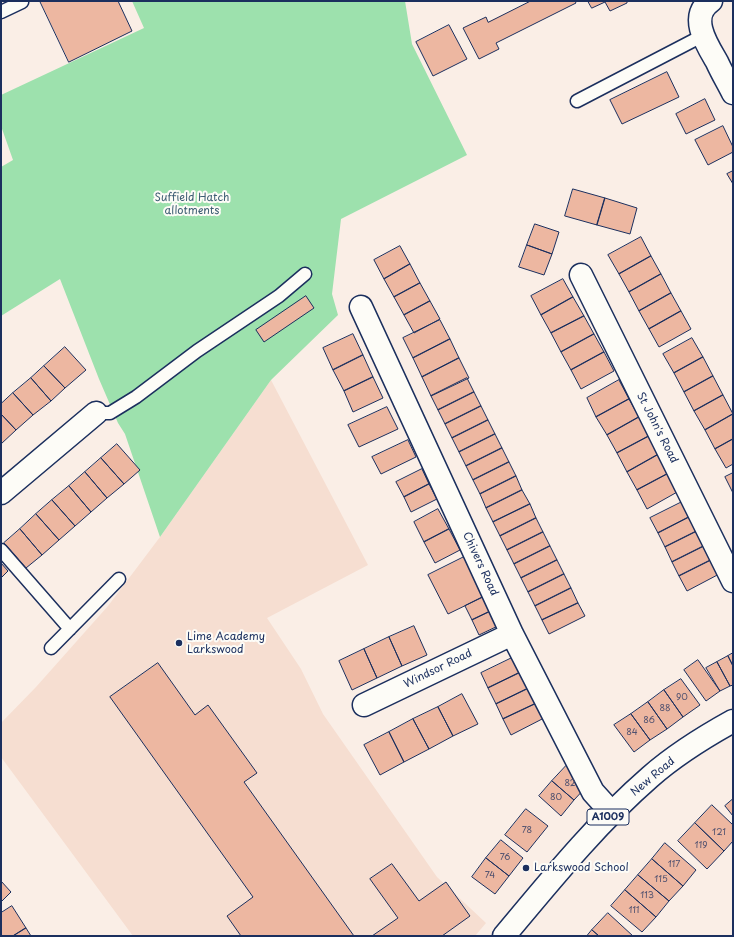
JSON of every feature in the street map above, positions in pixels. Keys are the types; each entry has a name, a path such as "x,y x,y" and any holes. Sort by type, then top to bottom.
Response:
{"street":[{"path":"711,1 705,5 700,17 702,36 733,93"},
{"name":"St John's Road","path":"580,275 733,581"},
{"name":"Chivers Road","path":"361,306 512,634 593,792 612,813"},
{"path":"1,493 96,414"},
{"name":"Windsor Road","path":"364,705 512,634"},
{"name":"New Road","path":"504,936 552,878 612,813 651,776 688,748 712,732 733,721"}],"lane":[{"path":"1,12 22,2"},
{"path":"577,102 702,36"},
{"path":"96,414 110,413 136,397 197,352 279,296 305,274"},
{"path":"1,550 70,629"},
{"path":"51,648 120,579"}],"shaded area":[{"name":"Lime Academy Larkswood","path":"271,380 368,565 267,618 301,669 323,714 437,877 486,923 475,936 133,936 1,757 1,723 36,687 108,606 160,537"}],"green space":[{"name":"Suffield Hatch allotments","path":"132,1 405,1 412,44 467,155 341,219 332,294 338,315 271,380 160,537 125,434 118,423 99,379 60,279 1,316 1,167 13,160 1,126 1,95 144,28"}],"building":[{"path":"40,1 118,1 132,31 69,62"},
{"path":"531,1 575,1 576,3 496,43 499,49 479,59 463,28 486,17 488,22"},
{"path":"588,1 627,1 627,3 610,11 605,2 592,8"},
{"path":"449,25 467,59 433,76 416,42"},
{"path":"667,72 679,97 622,124 610,100"},
{"path":"705,99 715,120 686,134 676,114"},
{"path":"723,126 733,147 733,152 708,165 695,140"},
{"path":"733,171 733,184 727,174"},
{"path":"573,189 605,198 597,225 565,216"},
{"path":"605,198 637,208 630,234 597,225"},
{"path":"535,224 559,232 552,254 527,245"},
{"path":"641,237 651,256 619,274 608,255"},
{"path":"527,245 552,254 544,275 519,267"},
{"path":"400,246 410,264 384,279 374,260"},
{"path":"651,256 661,274 629,292 619,274"},
{"path":"410,264 420,283 394,297 384,279"},
{"path":"661,274 671,293 639,311 629,292"},
{"path":"563,279 573,297 541,315 531,296"},
{"path":"420,283 430,301 404,315 394,297"},
{"path":"671,293 681,311 649,329 639,311"},
{"path":"306,296 314,308 264,342 256,330"},
{"path":"573,297 584,316 551,333 541,315"},
{"path":"430,301 440,319 414,333 404,315"},
{"path":"681,311 691,329 659,347 649,329"},
{"path":"584,316 594,334 561,352 551,333"},
{"path":"440,320 450,339 413,358 403,338"},
{"path":"353,334 363,355 333,370 323,348"},
{"path":"594,334 604,352 571,370 561,352"},
{"path":"692,338 703,357 674,373 663,354"},
{"path":"450,339 459,358 422,377 413,358"},
{"path":"65,347 86,370 65,388 44,366"},
{"path":"604,352 614,371 581,389 571,370"},
{"path":"363,355 373,377 344,391 333,370"},
{"path":"703,357 713,376 684,392 674,373"},
{"path":"459,358 469,378 431,396 422,377"},
{"path":"44,366 65,388 51,401 31,378"},
{"path":"713,376 723,395 694,411 684,392"},
{"path":"373,377 383,398 353,412 344,391"},
{"path":"31,378 51,401 33,415 13,393"},
{"path":"467,378 474,392 438,410 431,396"},
{"path":"619,380 629,399 596,417 587,398"},
{"path":"474,392 481,406 445,424 438,410"},
{"path":"13,393 33,415 16,430 1,414 1,404"},
{"path":"723,395 733,414 705,430 694,411"},
{"path":"629,399 639,417 607,435 596,417"},
{"path":"481,406 488,420 452,438 445,424"},
{"path":"387,407 398,429 359,447 348,425"},
{"path":"1,414 16,430 1,444"},
{"path":"733,414 733,439 715,449 705,430"},
{"path":"639,417 649,436 617,453 607,435"},
{"path":"488,420 495,434 459,452 452,438"},
{"path":"495,434 502,448 466,466 459,452"},
{"path":"649,436 659,454 627,472 617,453"},
{"path":"733,439 733,464 726,468 715,449"},
{"path":"408,440 416,457 381,474 372,457"},
{"path":"117,444 140,470 124,484 101,458"},
{"path":"502,448 509,462 473,480 466,466"},
{"path":"659,454 669,473 637,490 627,472"},
{"path":"101,458 124,484 107,498 85,472"},
{"path":"509,462 516,476 480,494 473,480"},
{"path":"422,469 429,484 404,497 396,482"},
{"path":"85,472 107,498 91,512 69,486"},
{"path":"669,473 679,491 647,509 637,490"},
{"path":"733,473 733,493 725,477"},
{"path":"516,476 522,490 486,508 480,494"},
{"path":"429,484 437,499 411,512 404,497"},
{"path":"69,486 91,512 75,526 52,500"},
{"path":"522,490 530,504 493,522 486,508"},
{"path":"52,500 75,526 59,540 36,514"},
{"path":"686,500 693,515 658,533 650,518"},
{"path":"530,504 536,518 500,536 493,522"},
{"path":"438,509 449,529 424,542 414,522"},
{"path":"36,514 59,540 42,555 20,529"},
{"path":"693,515 701,529 665,547 658,533"},
{"path":"536,518 543,532 507,550 500,536"},
{"path":"20,529 42,555 26,568 4,543"},
{"path":"449,529 460,550 435,563 424,542"},
{"path":"701,529 708,544 672,562 665,547"},
{"path":"543,532 550,546 514,564 507,550"},
{"path":"708,544 715,558 679,576 672,562"},
{"path":"550,546 557,560 521,578 514,564"},
{"path":"468,555 487,595 448,614 428,575"},
{"path":"715,558 723,572 687,591 679,576"},
{"path":"557,560 564,574 528,592 521,578"},
{"path":"1,563 8,571 1,578"},
{"path":"564,574 571,588 535,606 528,592"},
{"path":"571,588 578,603 542,620 535,606"},
{"path":"487,595 495,609 472,620 465,606"},
{"path":"578,603 585,616 549,634 542,620"},
{"path":"495,609 502,624 479,635 472,620"},
{"path":"414,626 427,655 402,666 389,637"},
{"path":"389,637 402,666 377,678 364,649"},
{"path":"364,649 377,678 352,690 339,661"},
{"path":"733,653 733,666 728,656"},
{"path":"516,656 523,671 488,688 481,673"},
{"path":"728,656 733,666 733,685 730,686 717,662"},
{"path":"698,660 720,691 706,701 684,670"},
{"path":"717,662 730,686 720,691 706,668"},
{"path":"158,663 195,715 208,705 257,773 244,782 354,936 241,936 227,916 253,897 110,697"},
{"path":"523,671 531,687 496,704 488,688"},
{"path":"681,679 700,705 683,717 664,690"},
{"path":"531,687 539,702 503,719 496,704"},
{"path":"664,690 683,717 667,729 648,702"},
{"path":"462,694 478,724 453,736 438,707"},
{"path":"539,702 546,717 511,735 503,719"},
{"path":"648,702 667,729 650,740 631,714"},
{"path":"438,707 453,736 429,749 413,719"},
{"path":"631,714 650,740 634,752 614,725"},
{"path":"413,719 429,749 404,762 389,732"},
{"path":"389,732 404,762 380,775 364,745"},
{"path":"566,766 587,786 574,800 552,781"},
{"path":"552,781 574,800 561,816 539,796"},
{"path":"733,799 733,816 725,806"},
{"path":"712,805 733,825 733,841 724,851 695,823"},
{"path":"526,809 548,826 527,852 505,835"},
{"path":"695,823 724,851 707,869 678,841"},
{"path":"501,840 523,858 509,876 486,858"},
{"path":"665,843 696,870 683,886 652,859"},
{"path":"486,858 509,876 495,894 472,877"},
{"path":"652,859 683,886 669,901 638,875"},
{"path":"392,864 419,901 446,882 470,916 442,936 372,936 398,918 370,879"},
{"path":"638,875 669,901 656,917 625,890"},
{"path":"1,881 11,892 1,902"},
{"path":"625,890 656,917 642,932 611,906"},
{"path":"12,906 26,928 13,936 1,936 1,913"},
{"path":"608,913 633,936 599,936 592,930"},
{"path":"26,928 31,936 13,936"},
{"path":"592,930 599,936 587,936"}],"place":[{"name":"Lime Academy Larkswood","path":"179,643"},
{"name":"Larkswood School","path":"526,868"}]}
